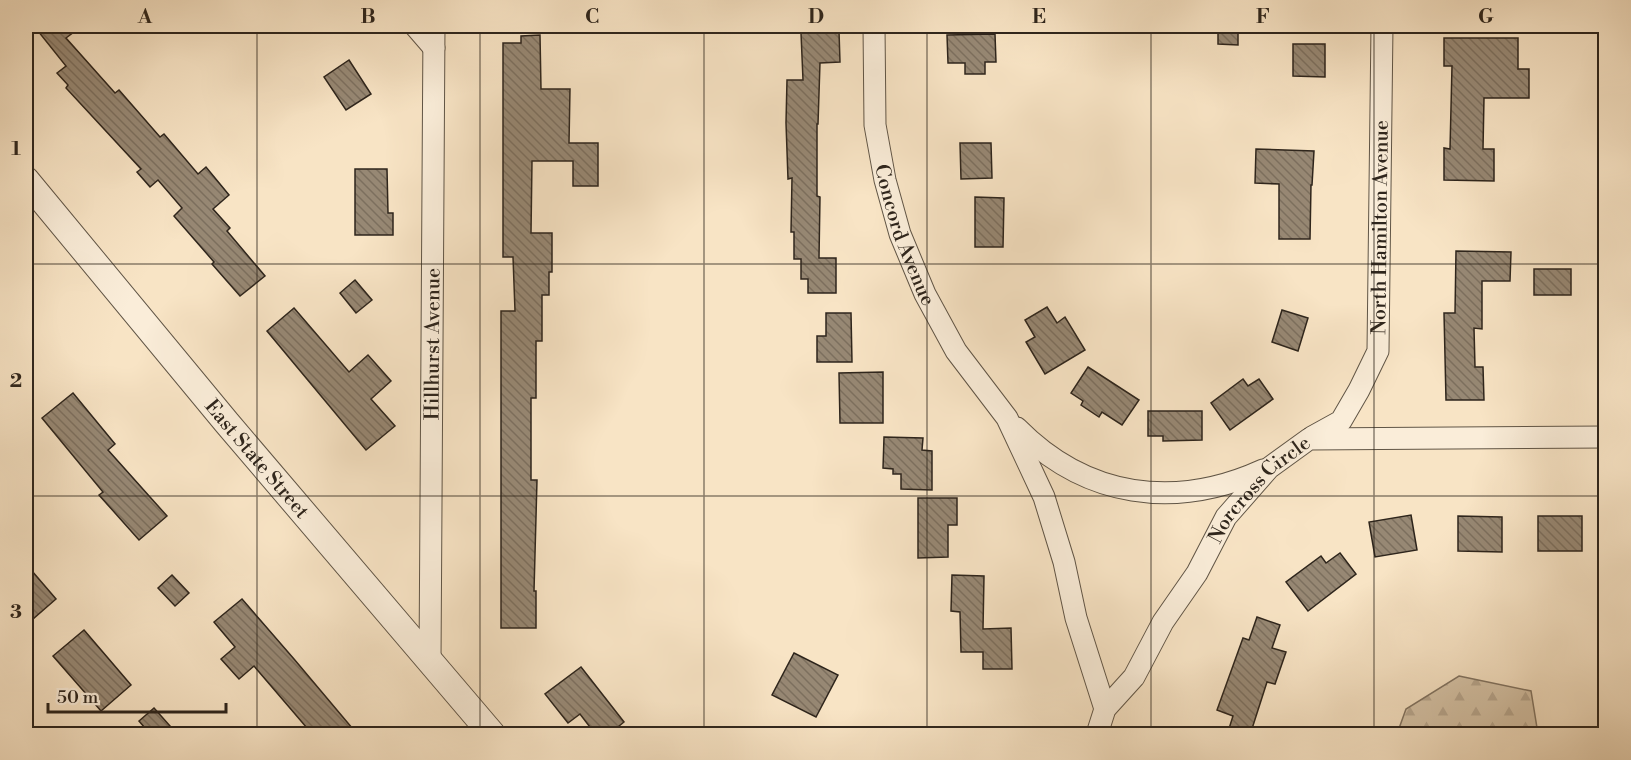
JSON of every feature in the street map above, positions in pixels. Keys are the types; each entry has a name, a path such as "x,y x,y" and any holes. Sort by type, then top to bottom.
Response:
{"street":[{"path":"415,26 434,48"},
{"name":"Hillhurst Avenue","path":"430,662 434,26"},
{"name":"Concord Avenue","path":"874,26 875,125 885,180 900,234 925,294 957,351 989,397 1007,418 1034,445 1064,466 1096,481 1128,490 1164,494 1201,491 1236,482 1269,468"},
{"name":"North Hamilton Avenue","path":"1310,439 1341,421 1378,351 1382,26"},
{"name":"East State Street","path":"26,180 227,423 492,735"},
{"name":"Concord Avenue","path":"1007,418 1044,497 1064,562 1076,618 1105,709"},
{"name":"Norcross Circle","path":"1097,735 1105,709 1134,677 1163,622 1197,573 1222,522 1269,468 1310,439 1605,437"}],"green space":[{"path":"1459,676 1531,691 1538,734 1397,734 1406,709"}],"building":[{"path":"34,26 82,26 66,38 115,93 119,90 160,137 164,134 198,174 206,167 229,195 213,209 230,228 227,231 265,276 240,296 174,216 182,208 158,180 150,187 137,172 141,169 66,88 68,85 57,73 66,66"},
{"path":"1218,26 1238,26 1238,45 1218,44"},
{"path":"839,31 840,62 820,63 817,124 817,196 820,197 819,258 836,258 836,293 808,293 808,279 801,279 801,259 794,259 794,232 791,232 792,178 788,179 787,80 803,80 801,33"},
{"path":"995,34 996,62 985,62 985,74 965,74 965,63 948,63 947,35"},
{"path":"540,35 541,89 570,89 569,143 598,143 598,186 573,186 573,161 532,161 531,233 552,233 552,272 549,272 549,295 542,295 542,341 536,341 536,398 531,398 531,480 537,480 534,591 536,591 536,628 501,628 501,311 515,311 513,257 503,257 503,43 521,43 521,36"},
{"path":"1444,38 1518,38 1518,69 1529,69 1529,98 1484,98 1483,149 1494,149 1494,181 1444,180 1444,148 1450,149 1452,66 1444,66"},
{"path":"1293,44 1325,44 1325,77 1293,76"},
{"path":"349,60 371,94 346,110 324,77"},
{"path":"960,143 991,143 992,178 961,179"},
{"path":"1256,149 1314,151 1310,239 1279,239 1279,184 1255,183"},
{"path":"355,169 387,169 388,213 393,213 393,235 355,235"},
{"path":"975,197 1004,198 1003,247 975,247"},
{"path":"1456,251 1511,252 1510,281 1482,281 1482,329 1474,328 1475,367 1483,367 1484,400 1446,400 1444,313 1455,313"},
{"path":"1534,269 1571,269 1571,295 1534,295"},
{"path":"355,280 372,300 356,313 340,293"},
{"path":"1047,307 1057,323 1065,317 1085,350 1045,374 1026,342 1035,337 1025,320"},
{"path":"294,308 349,372 368,355 391,381 371,399 395,426 366,450 267,331"},
{"path":"1282,310 1308,318 1298,351 1272,342"},
{"path":"826,313 851,313 852,362 817,362 817,336 826,336"},
{"path":"1088,367 1139,400 1122,425 1102,412 1099,417 1081,405 1083,401 1071,393"},
{"path":"883,372 883,423 840,423 839,373"},
{"path":"1243,379 1248,386 1259,379 1273,399 1230,430 1211,403"},
{"path":"73,393 115,444 108,450 167,516 139,540 99,495 103,492 42,418"},
{"path":"1148,411 1202,411 1202,440 1163,441 1163,436 1148,436"},
{"path":"884,437 923,438 922,450 932,451 932,490 901,489 901,474 893,474 893,469 883,468"},
{"path":"918,498 957,498 957,525 948,525 948,557 918,558"},
{"path":"1411,515 1417,550 1375,557 1369,522"},
{"path":"1458,516 1502,517 1502,552 1458,551"},
{"path":"1538,516 1582,516 1582,551 1538,551"},
{"path":"1340,553 1356,574 1308,611 1286,582 1321,556 1326,563"},
{"path":"26,564 56,599 26,625"},
{"path":"172,575 189,593 175,606 158,588"},
{"path":"952,575 984,576 983,629 1011,628 1012,669 983,669 983,652 961,652 960,612 951,611"},
{"path":"242,599 358,735 313,735 254,666 239,679 221,659 235,647 214,622"},
{"path":"1257,617 1280,625 1272,648 1286,652 1275,684 1267,682 1250,735 1227,735 1233,716 1217,710 1243,638 1249,640"},
{"path":"84,630 131,685 101,711 53,656"},
{"path":"794,653 838,675 816,717 772,695"},
{"path":"581,667 624,722 608,735 596,735 580,714 568,723 545,694"},
{"path":"154,708 178,735 151,735 139,721"}]}
